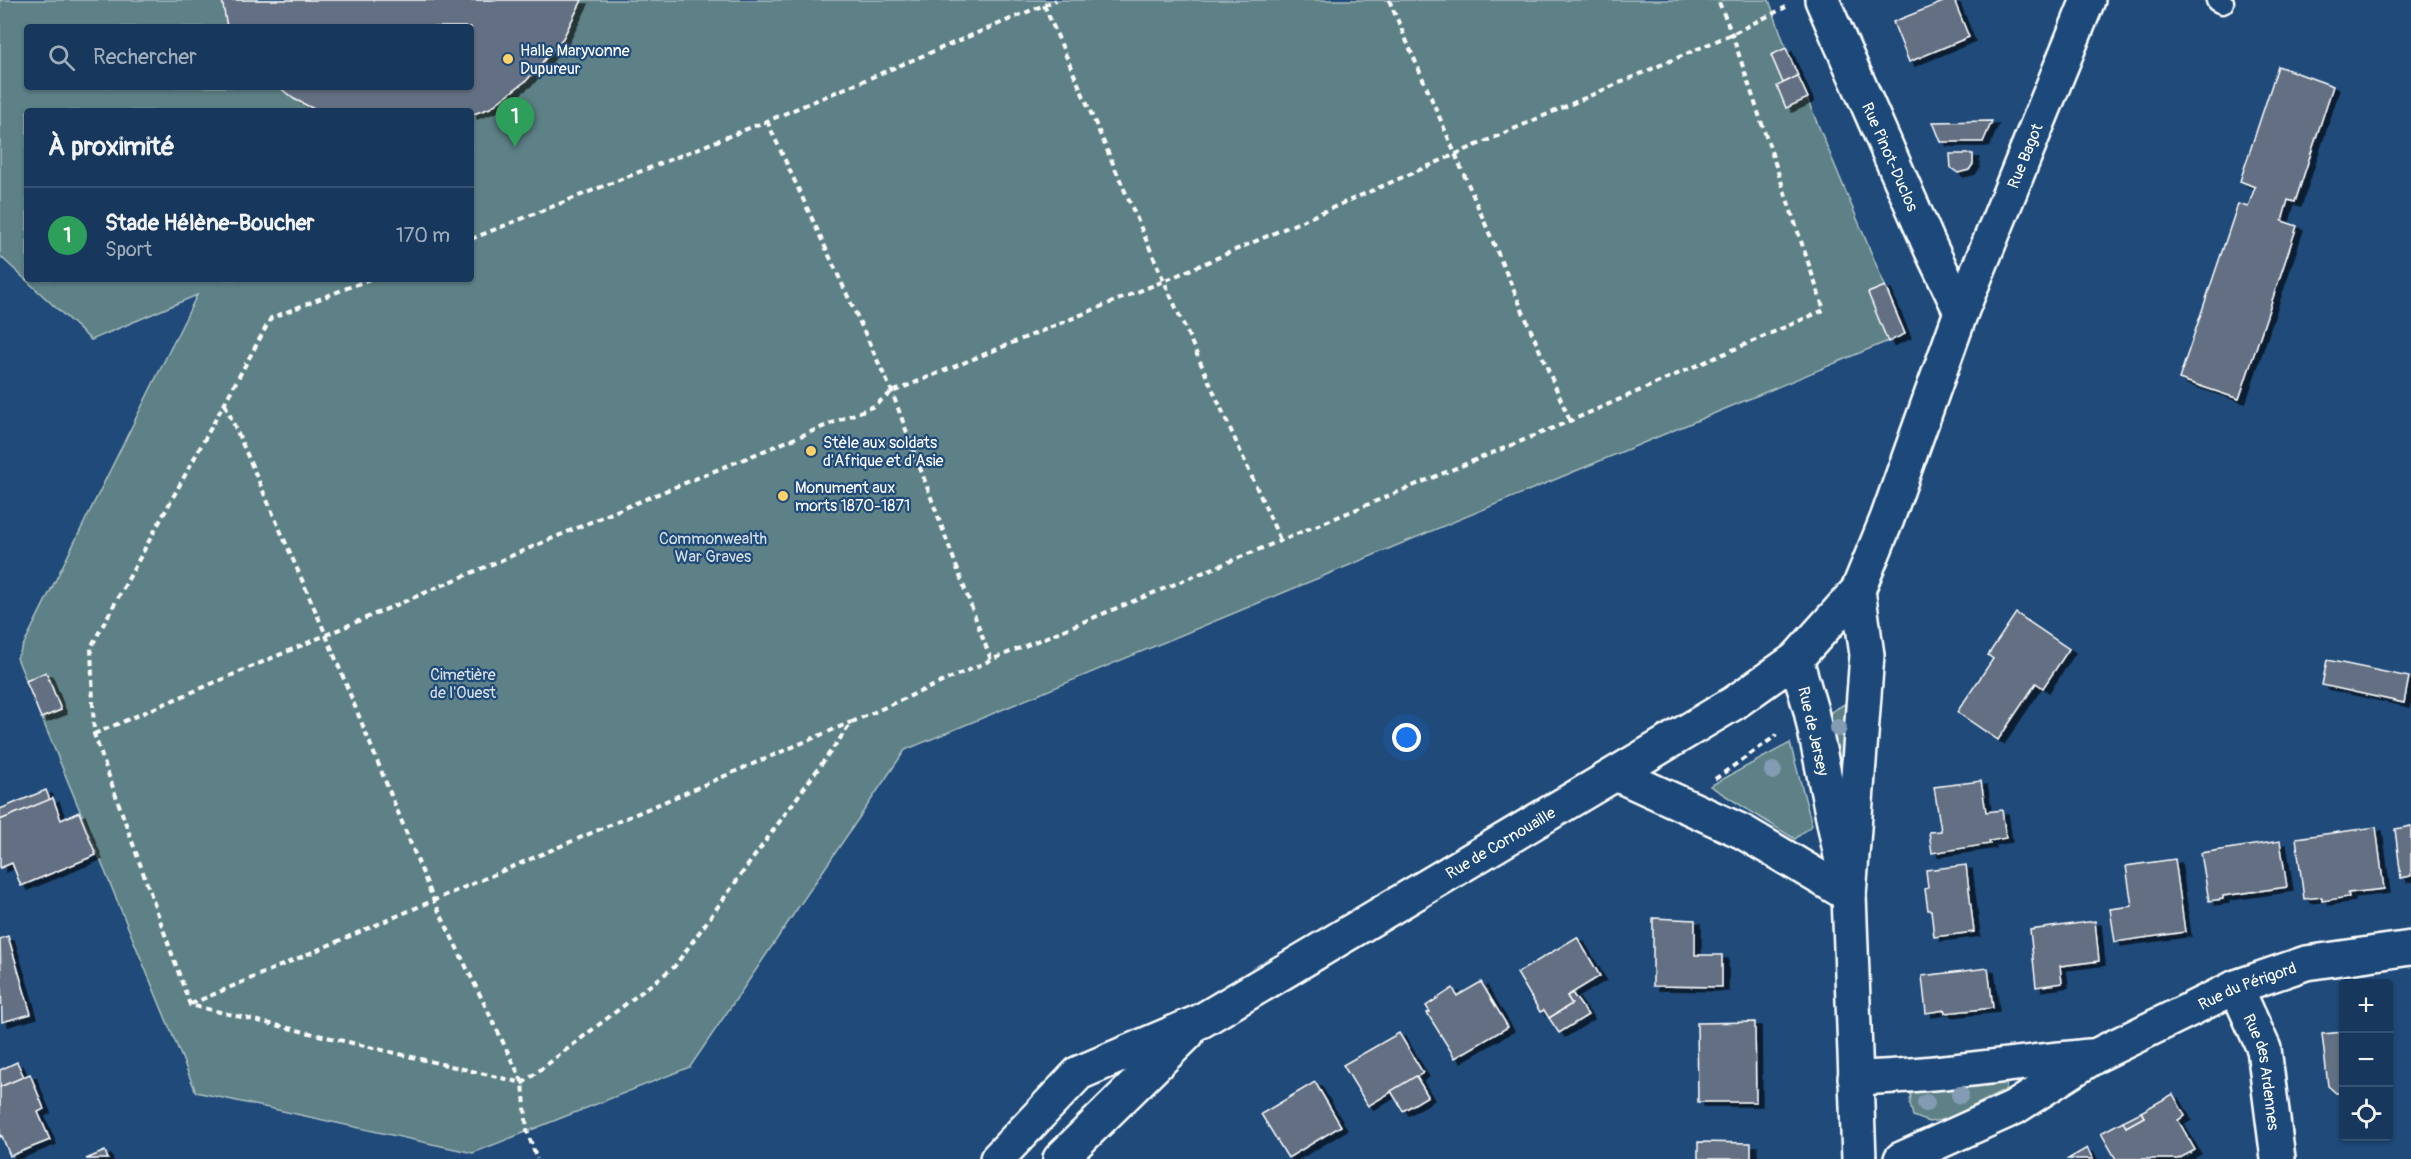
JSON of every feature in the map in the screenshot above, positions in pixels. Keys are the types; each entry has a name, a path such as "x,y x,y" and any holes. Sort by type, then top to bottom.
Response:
{"street":[{"name":"Rue Bagot","path":"1961,312 2088,0"},
{"name":"Rue Pinot-Duclos","path":"1808,2 1961,312"},
{"path":"1796,659 1858,590 1887,519 1961,312"},
{"name":"Rue de Jersey","path":"1858,590 1867,655 1849,896 1859,1159"},
{"name":"Rue de Jersey","path":"1796,659 1812,711 1849,896"},
{"name":"Rue de Cornouaille","path":"997,1159 1079,1073 1201,1021 1734,703 1796,659"},
{"path":"1616,774 1743,832 1849,896"},
{"name":"Rue du Périgord","path":"1900,1159 2014,1108 2095,1056 2236,987 2306,963 2411,948"},
{"name":"Rue des Ardennes","path":"2236,987 2264,1049 2278,1159"},
{"name":"Rue de Cornouaille","path":"1060,1159 1201,1021"},
{"name":"Rue du Périgord","path":"1855,1078 1902,1077 2006,1063 2095,1056"}],"path":[{"path":"474,238 767,121 1056,0"},
{"path":"1389,0 1569,421"},
{"path":"190,1005 852,722 991,660 1569,421 1824,310 1732,34 1718,0"},
{"path":"94,734 621,509 874,406 892,392 1164,281 1808,2"},
{"path":"1044,5 1281,542"},
{"path":"767,121 892,392 991,660"},
{"path":"190,1005 94,734 91,647 271,318 362,282"},
{"path":"224,404 326,635 434,901 523,1083 527,1131 537,1159"},
{"path":"1680,803 1812,711"},
{"path":"523,1083 674,967 852,722"},
{"path":"190,1005 523,1083"}],"green space":[{"name":"Cimetière de l'Ouest","path":"0,0 1769,0 1786,48 1905,334 905,750 690,1067 473,1153 196,1092 17,658 197,295 91,340 28,282 474,282 474,108 24,108 24,278 0,256"},
{"path":"1848,702 1841,794 1826,715"},
{"path":"1790,743 1812,825 1795,839 1710,786"},
{"path":"2007,1081 2006,1090 1947,1119 1929,1122 1913,1116 1910,1104 1911,1093 1929,1086"}],"building":[{"name":"Halle Maryvonne Dupureur","path":"222,0 582,0 563,38 527,80 490,108 474,114 474,108 312,108 283,90 474,90 474,24 226,24"},
{"path":"1948,0 1954,0 1969,37 1909,62 1893,22"},
{"path":"1786,48 1798,76 1783,83 1771,55"},
{"path":"2278,66 2333,86 2295,202 2288,200 2282,221 2297,226 2239,399 2179,379 2238,204 2248,207 2255,187 2240,181"},
{"path":"1798,76 1808,98 1786,108 1777,86"},
{"path":"1992,121 1983,142 1941,142 1933,122"},
{"path":"1950,154 1973,154 1973,164 1969,170 1958,173 1951,168"},
{"path":"1885,286 1905,334 1888,342 1868,293"},
{"path":"2016,613 2069,649 2043,688 2036,683 1998,740 1957,712 1993,659 1988,655"},
{"path":"2327,660 2409,677 2404,703 2322,685"},
{"path":"46,672 61,710 41,718 26,681"},
{"path":"1981,781 1986,812 2002,810 2006,838 1989,841 1990,844 1932,853 1929,832 1941,831 1934,787"},
{"path":"46,790 50,800 0,820 0,809"},
{"path":"53,798 61,820 79,812 96,855 21,886 12,863 0,868 0,820"},
{"path":"2411,826 2411,876 2401,878 2395,829"},
{"path":"2376,827 2384,889 2348,893 2349,897 2322,901 2322,897 2304,899 2296,838"},
{"path":"2280,841 2287,887 2223,896 2223,899 2209,901 2201,853"},
{"path":"2175,859 2185,932 2115,942 2110,909 2132,906 2126,866"},
{"path":"1966,865 1974,932 1934,937 1931,910 1928,910 1925,889 1928,888 1926,870"},
{"path":"1653,918 1695,920 1695,955 1722,955 1722,987 1653,986"},
{"path":"2095,921 2099,961 2060,966 2062,983 2036,987 2030,930"},
{"path":"8,936 31,1014 2,1022 0,939"},
{"path":"1577,937 1600,976 1567,996 1572,1004 1549,1018 1544,1010 1540,1012 1517,973"},
{"path":"1988,968 1993,1008 1926,1013 1922,976"},
{"path":"1481,982 1508,1027 1455,1058 1427,1013 1430,1012 1426,1006 1453,988 1457,996"},
{"path":"1572,993 1588,1015 1559,1033 1549,1018 1572,1004 1567,996"},
{"path":"1755,1022 1756,1102 1698,1102 1697,1023"},
{"path":"2339,1032 2339,1093 2328,1086 2322,1034"},
{"path":"1399,1033 1423,1073 1368,1106 1343,1065"},
{"path":"17,1062 24,1077 0,1087 0,1070"},
{"path":"30,1074 44,1109 38,1112 50,1140 10,1156 2,1136 0,1137 0,1087"},
{"path":"1416,1076 1428,1096 1403,1111 1391,1091"},
{"path":"1315,1082 1341,1126 1288,1158 1261,1114"},
{"path":"2173,1094 2185,1116 2178,1120 2195,1150 2178,1159 2116,1159 2101,1133 2123,1121 2126,1127 2144,1117 2141,1112"},
{"path":"2141,1112 2144,1117 2126,1127 2123,1121"},
{"path":"1698,1142 1751,1143 1751,1159 1698,1159"},
{"path":"2087,1148 2093,1159 2068,1159"},
{"path":"105,1151 108,1159 86,1159"}],"place":[{"name":"Halle Maryvonne Dupureur","path":"508,59"},
{"name":"Stade Hélène-Boucher","path":"515,147"},
{"name":"Stèle aux soldats d'Afrique et d'Asie","path":"811,451"},
{"name":"Monument aux morts 1870-1871","path":"783,496"}],"park label":[{"name":"Commonwealth War Graves","path":"713,547"}]}
